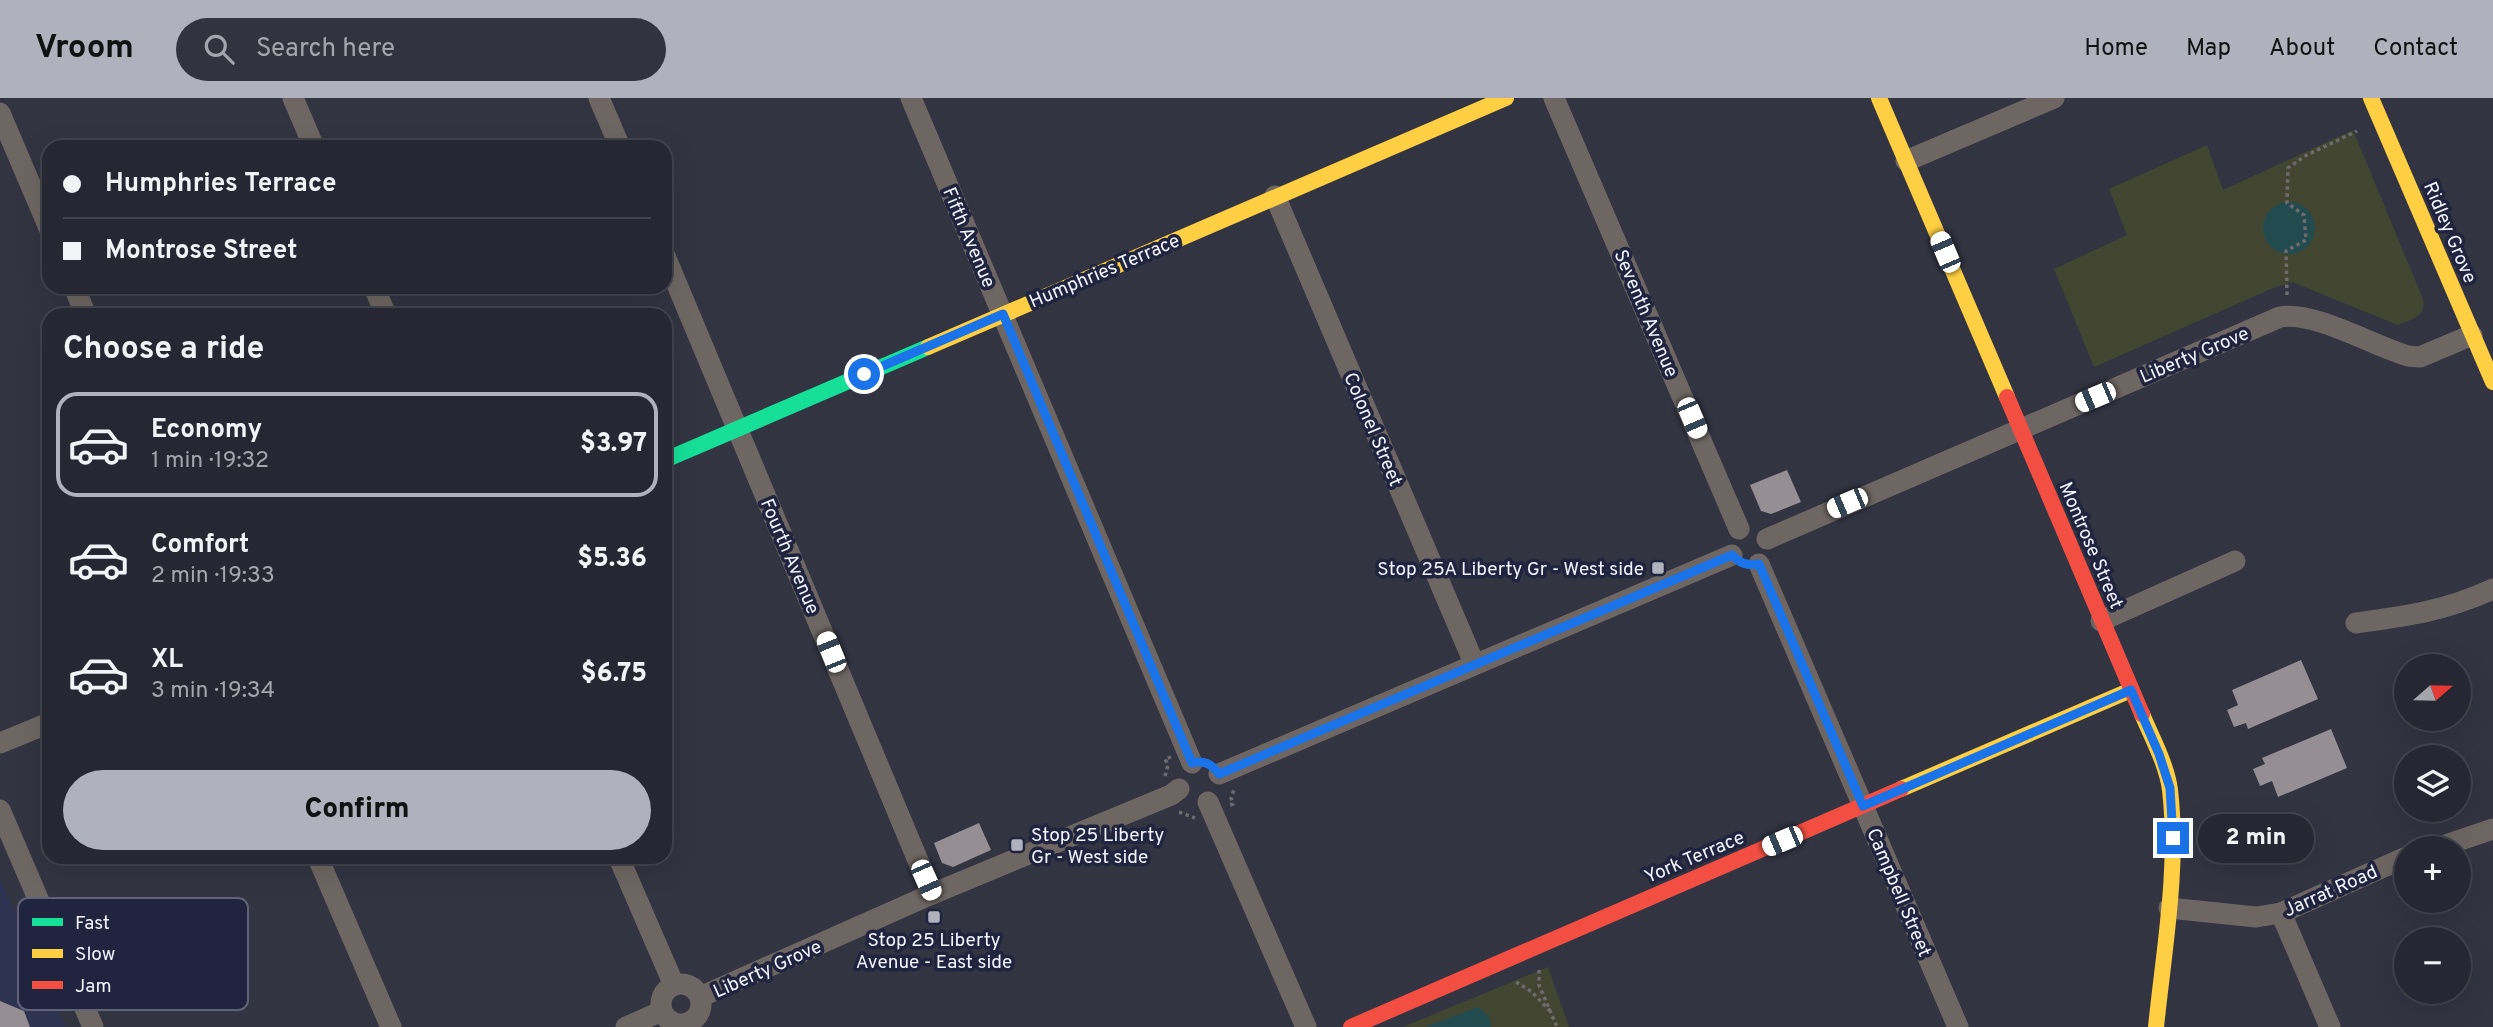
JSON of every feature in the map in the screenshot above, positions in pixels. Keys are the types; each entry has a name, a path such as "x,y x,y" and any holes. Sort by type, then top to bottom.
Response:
{"street":[{"path":"293,98 311,140"},
{"path":"599,98 617,140"},
{"name":"Fifth Avenue","path":"911,98 1192,763"},
{"name":"Humphries Terrace","path":"672,457 1506,98"},
{"name":"Seventh Avenue","path":"1554,98 1739,528"},
{"name":"Montrose Street","path":"1879,98 2159,754 2170,788 2173,860 2156,1027"},
{"path":"1906,161 2054,98"},
{"name":"Ridley Grove","path":"2371,98 2493,382"},
{"path":"0,113 42,212"},
{"name":"Colonel Street","path":"1275,196 1474,663"},
{"name":"Fourth Avenue","path":"672,273 932,894"},
{"name":"Liberty Grove","path":"1767,539 2280,317 2290,315 2308,319 2408,356 2420,357 2472,335"},
{"path":"1739,528 1760,531 1767,539 1768,549 1759,564 1739,562 1732,555 1734,534 1739,528"},
{"path":"1219,774 1732,555"},
{"path":"2101,621 2235,561"},
{"name":"Campbell Street","path":"1759,564 1958,1027"},
{"path":"2356,623 2421,614 2461,604 2493,589"},
{"name":"York Terrace","path":"1351,1027 2131,690"},
{"path":"0,743 42,726"},
{"path":"1205,762 1219,774 1219,790 1208,802 1191,802 1180,789 1181,773 1192,763 1205,762"},
{"name":"Liberty Grove","path":"700,997 932,894 1180,789"},
{"path":"1208,802 1306,1027"},
{"path":"0,810 38,898"},
{"path":"2471,836 2493,829"},
{"name":"Jarrat Road","path":"2169,908 2256,917 2281,913 2394,862"},
{"path":"321,864 391,1027"},
{"path":"623,864 674,985"},
{"path":"2281,913 2330,1027"},
{"path":"685,984 694,988 700,997 701,1008 689,1025 668,1020 662,1011 661,1001 665,991 674,985 685,984"},
{"path":"86,1010 93,1027"},
{"path":"626,1027 662,1011"}],"path":[{"path":"2287,295 2286,251 2306,240 2304,215 2287,203 2288,168 2357,131"},
{"path":"1538,964 1539,985 1557,1027"},
{"path":"1507,978 1532,992 1550,1011"}],"shaded area":[{"path":"2353,130 2423,299 2420,314 2398,325 2292,282 2094,367 2054,269 2127,235 2109,189 2207,145 2223,190"},
{"path":"2289,202 2308,209 2315,228 2308,247 2289,254 2270,247 2263,228 2270,209"},
{"path":"0,878 18,920 18,1010 57,1010 65,1027 0,1027"},
{"path":"1548,967 1569,1027 1403,1027"},
{"path":"1478,1007 1489,1016 1491,1027 1425,1027"}],"building":[{"path":"1787,470 1801,502 1771,514 1761,511 1750,485"},
{"path":"2301,660 2318,699 2248,729 2246,723 2234,727 2227,710 2238,705 2232,690"},
{"path":"2331,729 2347,768 2278,797 2272,781 2260,786 2253,769 2265,764 2262,758"},
{"path":"979,823 991,850 953,867 942,863 934,843"},
{"path":"0,1001 24,1011 30,1027 0,1027"}],"traffic: fast":[{"path":"672,457 928,347"}],"traffic: slow":[{"path":"928,347 1506,98"},
{"path":"1879,98 2007,397"},
{"path":"2371,98 2493,382"},
{"path":"1901,789 2131,690"},
{"path":"2142,714 2166,771 2172,819 2172,879 2156,1027"}],"traffic: jam":[{"path":"2007,397 2142,714"},
{"path":"1351,1027 1901,789"}],"place":[{"name":"Stop 25A Liberty Gr - West side","path":"1658,568"},
{"name":"Stop 25 Liberty Gr - West side","path":"1017,845"},
{"name":"Stop 25 Liberty Avenue - East side","path":"934,917"}],"route":[{"path":"864,374 1003,314 1192,763 1205,762 1219,774 1732,555 1739,562 1759,564 1863,806 2131,690 2159,754 2170,788 2173,838"}]}
